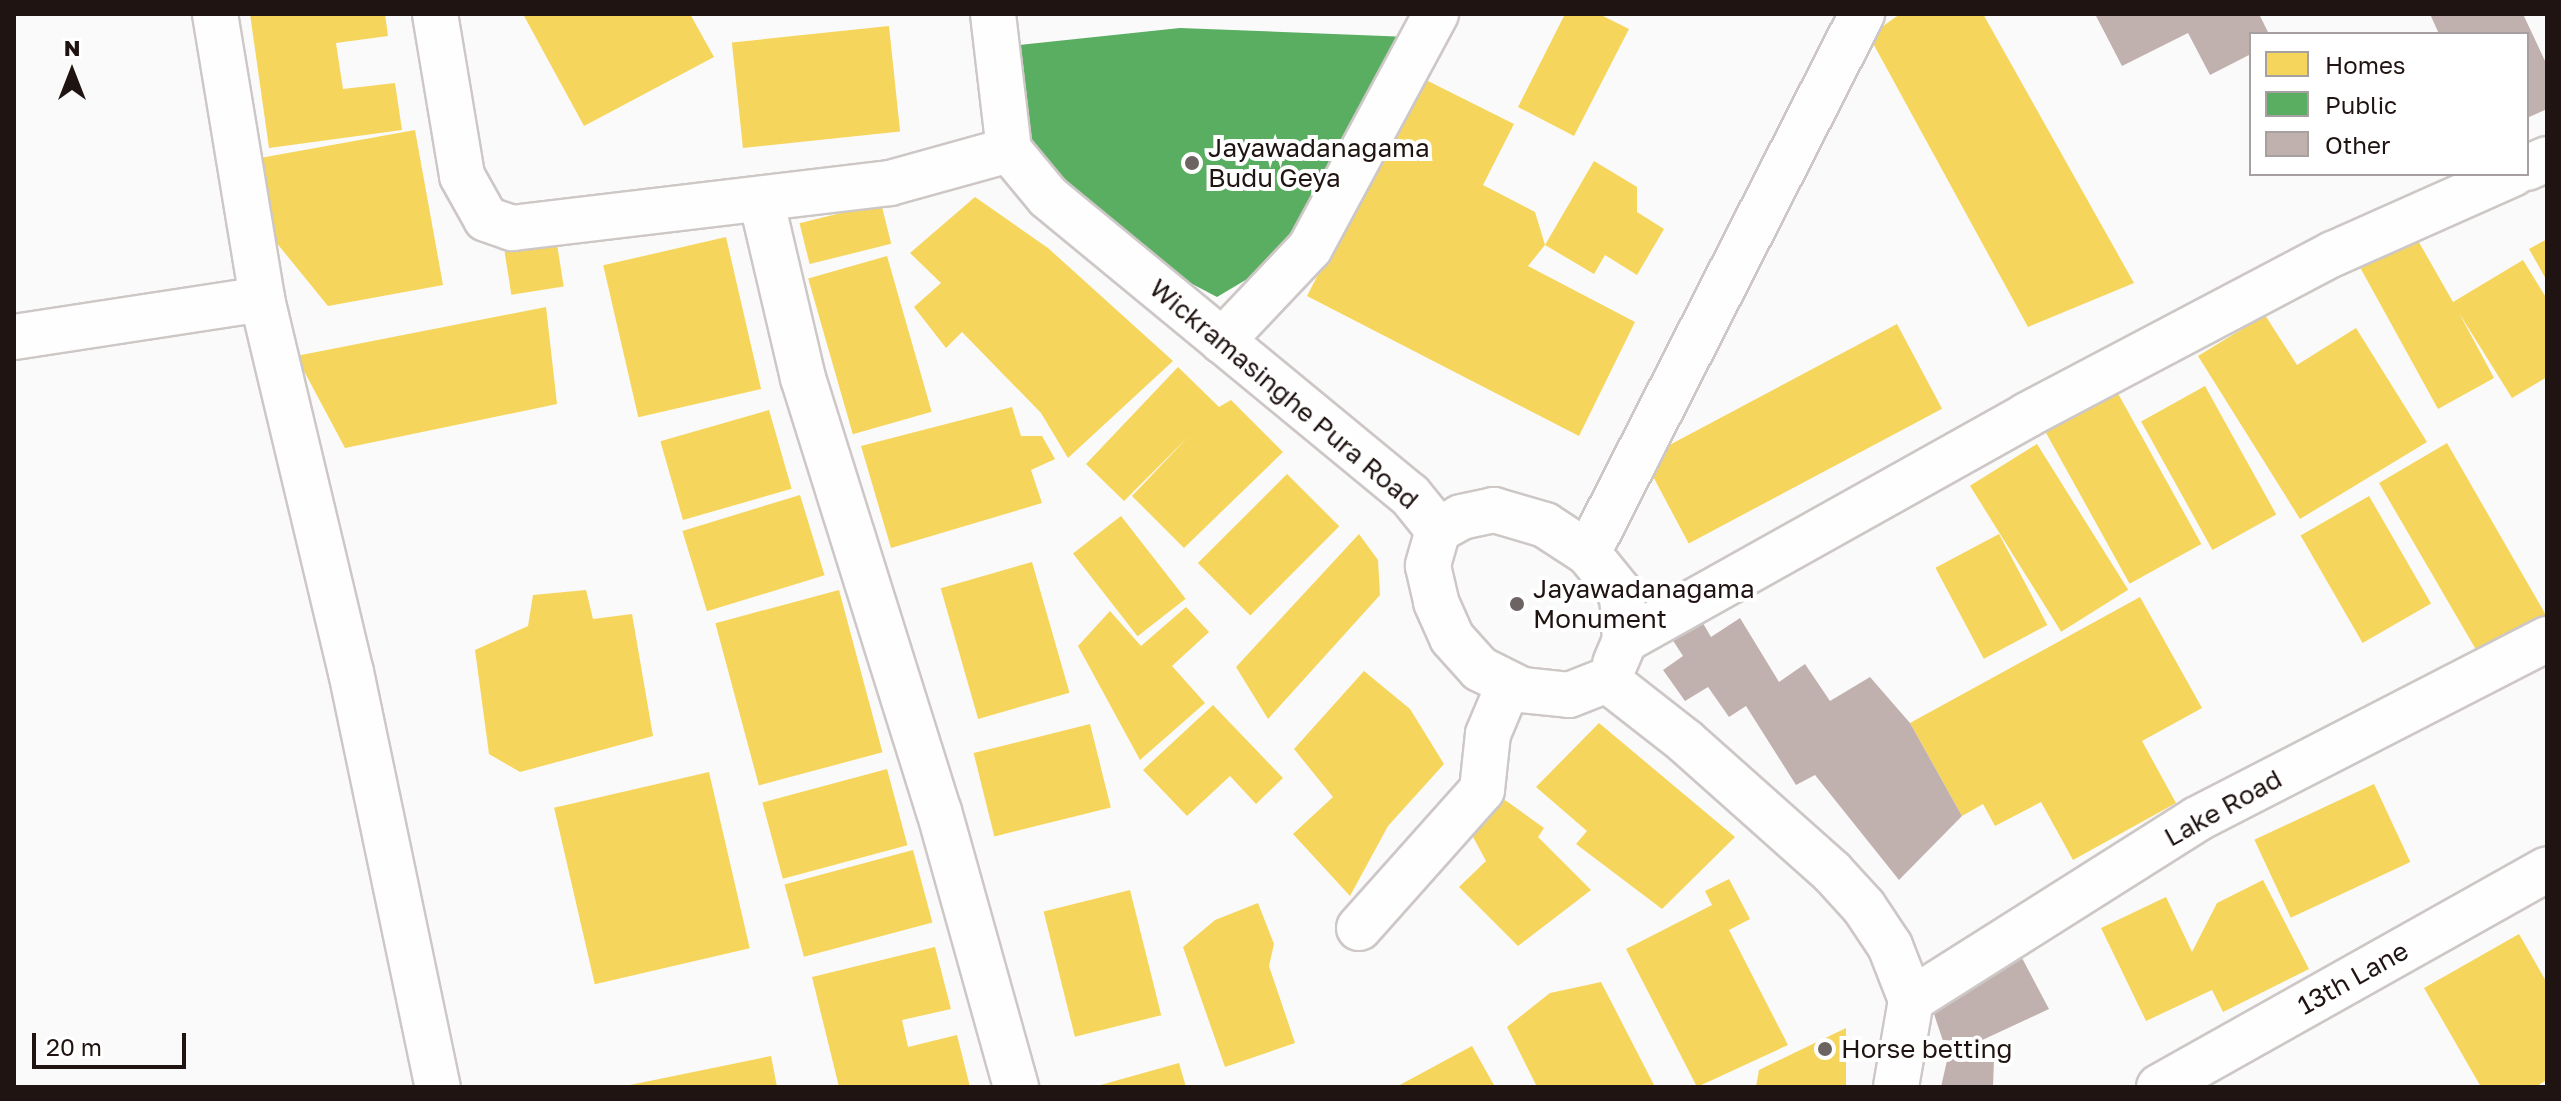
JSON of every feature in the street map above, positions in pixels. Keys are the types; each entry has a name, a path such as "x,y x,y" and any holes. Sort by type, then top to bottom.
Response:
{"street":[{"path":"215,14 262,299 351,672 438,1087"},
{"path":"435,14 462,176 486,219 512,228 890,183 1009,150 993,14"},
{"path":"1222,341 1310,248 1436,14"},
{"path":"1588,553 1862,14"},
{"name":"Wickramasinghe Pura Road","path":"1009,150 1048,197 1410,495 1438,530 1428,566 1436,602 1452,638 1480,669 1509,684 1569,695 1607,680"},
{"path":"1625,640 2013,423 2333,254 2508,176"},
{"path":"761,199 803,378 939,811 1016,1087"},
{"path":"14,337 262,299"},
{"path":"1438,530 1461,517 1494,510 1545,525 1588,553 1622,595 1625,640 1607,680 1685,741 1832,872 1890,946 1911,1000 1896,1087"},
{"name":"Lake Road","path":"1911,1000 2197,819 2547,639"},
{"path":"1359,928 1482,790 1488,734 1509,684"},
{"name":"13th Lane","path":"2159,1087 2547,869"}],"building: Homes":[{"path":"250,14 385,14 388,36 336,43 343,89 395,83 402,130 269,148"},
{"path":"523,14 690,14 714,57 584,126"},
{"path":"1565,14 1599,14 1629,29 1574,136 1518,107"},
{"path":"1900,14 1983,14 2134,283 2028,327 1869,36"},
{"path":"889,26 900,131 743,148 732,43"},
{"path":"1420,77 1514,124 1483,185 1535,212 1545,245 1528,266 1635,322 1579,436 1307,296"},
{"path":"415,130 443,285 328,306 275,241 260,158"},
{"path":"1594,161 1637,187 1637,212 1664,229 1637,275 1605,255 1594,274 1545,245"},
{"path":"975,197 1048,248 1173,361 1068,458 1041,413 962,332 946,348 914,307 941,283 910,253"},
{"path":"881,203 891,244 810,264 799,223"},
{"path":"2412,230 2453,302 2523,260 2547,299 2547,377 2512,398 2459,313 2494,378 2438,409 2356,260"},
{"path":"726,237 761,389 638,417 603,265"},
{"path":"2547,239 2547,281 2529,249"},
{"path":"557,244 564,286 511,295 505,252"},
{"path":"887,256 932,412 853,434 808,279"},
{"path":"546,307 557,404 345,448 296,356"},
{"path":"2265,315 2297,365 2356,328 2427,442 2300,519 2198,356"},
{"path":"1897,324 1942,409 1689,544 1644,459"},
{"path":"1178,367 1219,407 1231,400 1283,452 1184,548 1132,496 1189,436 1124,501 1086,464"},
{"path":"2205,386 2276,515 2212,550 2141,421"},
{"path":"2116,390 2201,544 2130,584 2044,430"},
{"path":"1012,407 1021,436 1042,436 1055,459 1031,470 1042,503 891,548 861,446"},
{"path":"769,410 792,489 683,520 660,441"},
{"path":"2447,443 2547,617 2547,623 2482,660 2379,483"},
{"path":"2037,444 2128,590 2061,632 1970,486"},
{"path":"1287,474 1339,526 1250,615 1198,563"},
{"path":"800,495 825,575 707,611 682,531"},
{"path":"2369,496 2431,603 2363,643 2301,536"},
{"path":"1121,516 1186,599 1138,636 1073,554"},
{"path":"1359,534 1378,560 1380,595 1268,719 1236,667"},
{"path":"1999,534 2047,625 1984,659 1935,568"},
{"path":"1032,562 1069,693 978,719 941,588"},
{"path":"586,590 593,619 632,614 653,736 520,772 489,754 475,650 528,626 533,595"},
{"path":"839,590 882,752 759,785 715,623"},
{"path":"2140,597 2202,708 2142,741 2176,803 2073,860 2041,802 1995,826 1983,804 1962,816 1910,723"},
{"path":"1186,607 1209,632 1172,666 1205,703 1140,760 1078,646 1110,611 1141,646"},
{"path":"1364,671 1410,709 1444,764 1388,826 1350,896 1293,834 1333,797 1294,749"},
{"path":"1213,705 1283,778 1256,804 1230,776 1187,816 1143,770"},
{"path":"1599,723 1735,837 1662,909 1576,844 1587,831 1536,787"},
{"path":"1090,724 1111,807 994,836 974,753"},
{"path":"887,769 907,845 783,879 762,802"},
{"path":"709,772 750,948 595,984 554,808"},
{"path":"2374,784 2410,862 2291,918 2254,840"},
{"path":"1505,800 1544,828 1538,837 1591,890 1518,946 1459,887 1486,861 1472,835"},
{"path":"913,850 932,922 804,957 785,884"},
{"path":"1729,879 1750,919 1729,930 1788,1045 1697,1087 1626,949 1712,905 1705,891"},
{"path":"2263,880 2309,969 2223,1012 2212,990 2146,1021 2101,928 2166,897 2192,952 2217,903"},
{"path":"1130,890 1161,1015 1075,1037 1044,912"},
{"path":"1258,903 1274,944 1269,966 1295,1043 1225,1067 1183,947 1215,920"},
{"path":"2519,934 2547,983 2547,1080 2535,1087 2481,1087 2424,988"},
{"path":"935,947 951,1009 902,1020 908,1047 957,1035 970,1087 839,1087 812,977"},
{"path":"1601,982 1655,1087 1537,1087 1507,1027 1550,993"},
{"name":"Horse betting","path":"1846,1028 1846,1087 1756,1087 1759,1070"},
{"path":"1472,1046 1495,1087 1396,1087"},
{"path":"771,1056 777,1087 625,1087 625,1086"},
{"path":"1179,1063 1186,1087 1097,1087 1097,1086"}],"building: Public":[{"name":"Jayawadanagama Budu Geya","path":"1180,28 1409,37 1276,262 1217,297 1160,267 1099,219 1025,143 1019,45"}],"building: Other":[{"path":"2095,14 2259,14 2268,32 2249,32 2249,55 2210,75 2188,33 2122,66"},
{"path":"2430,14 2523,14 2547,65 2547,109 2529,117 2529,32 2438,32"},
{"path":"1700,618 1711,637 1740,618 1779,682 1805,664 1830,701 1870,677 1910,723 1962,816 1899,880 1815,775 1796,785 1746,706 1729,717 1708,687 1685,701 1663,670 1683,656 1670,636"},
{"path":"2022,958 2049,1009 1948,1056 1931,1005"},
{"path":"1948,1056 1994,1059 1993,1087 1941,1087"}],"place":[{"name":"Jayawadanagama Budu Geya","path":"1192,163"},
{"name":"Jayawadanagama Monument","path":"1517,604"},
{"name":"Horse betting","path":"1825,1049"}]}
